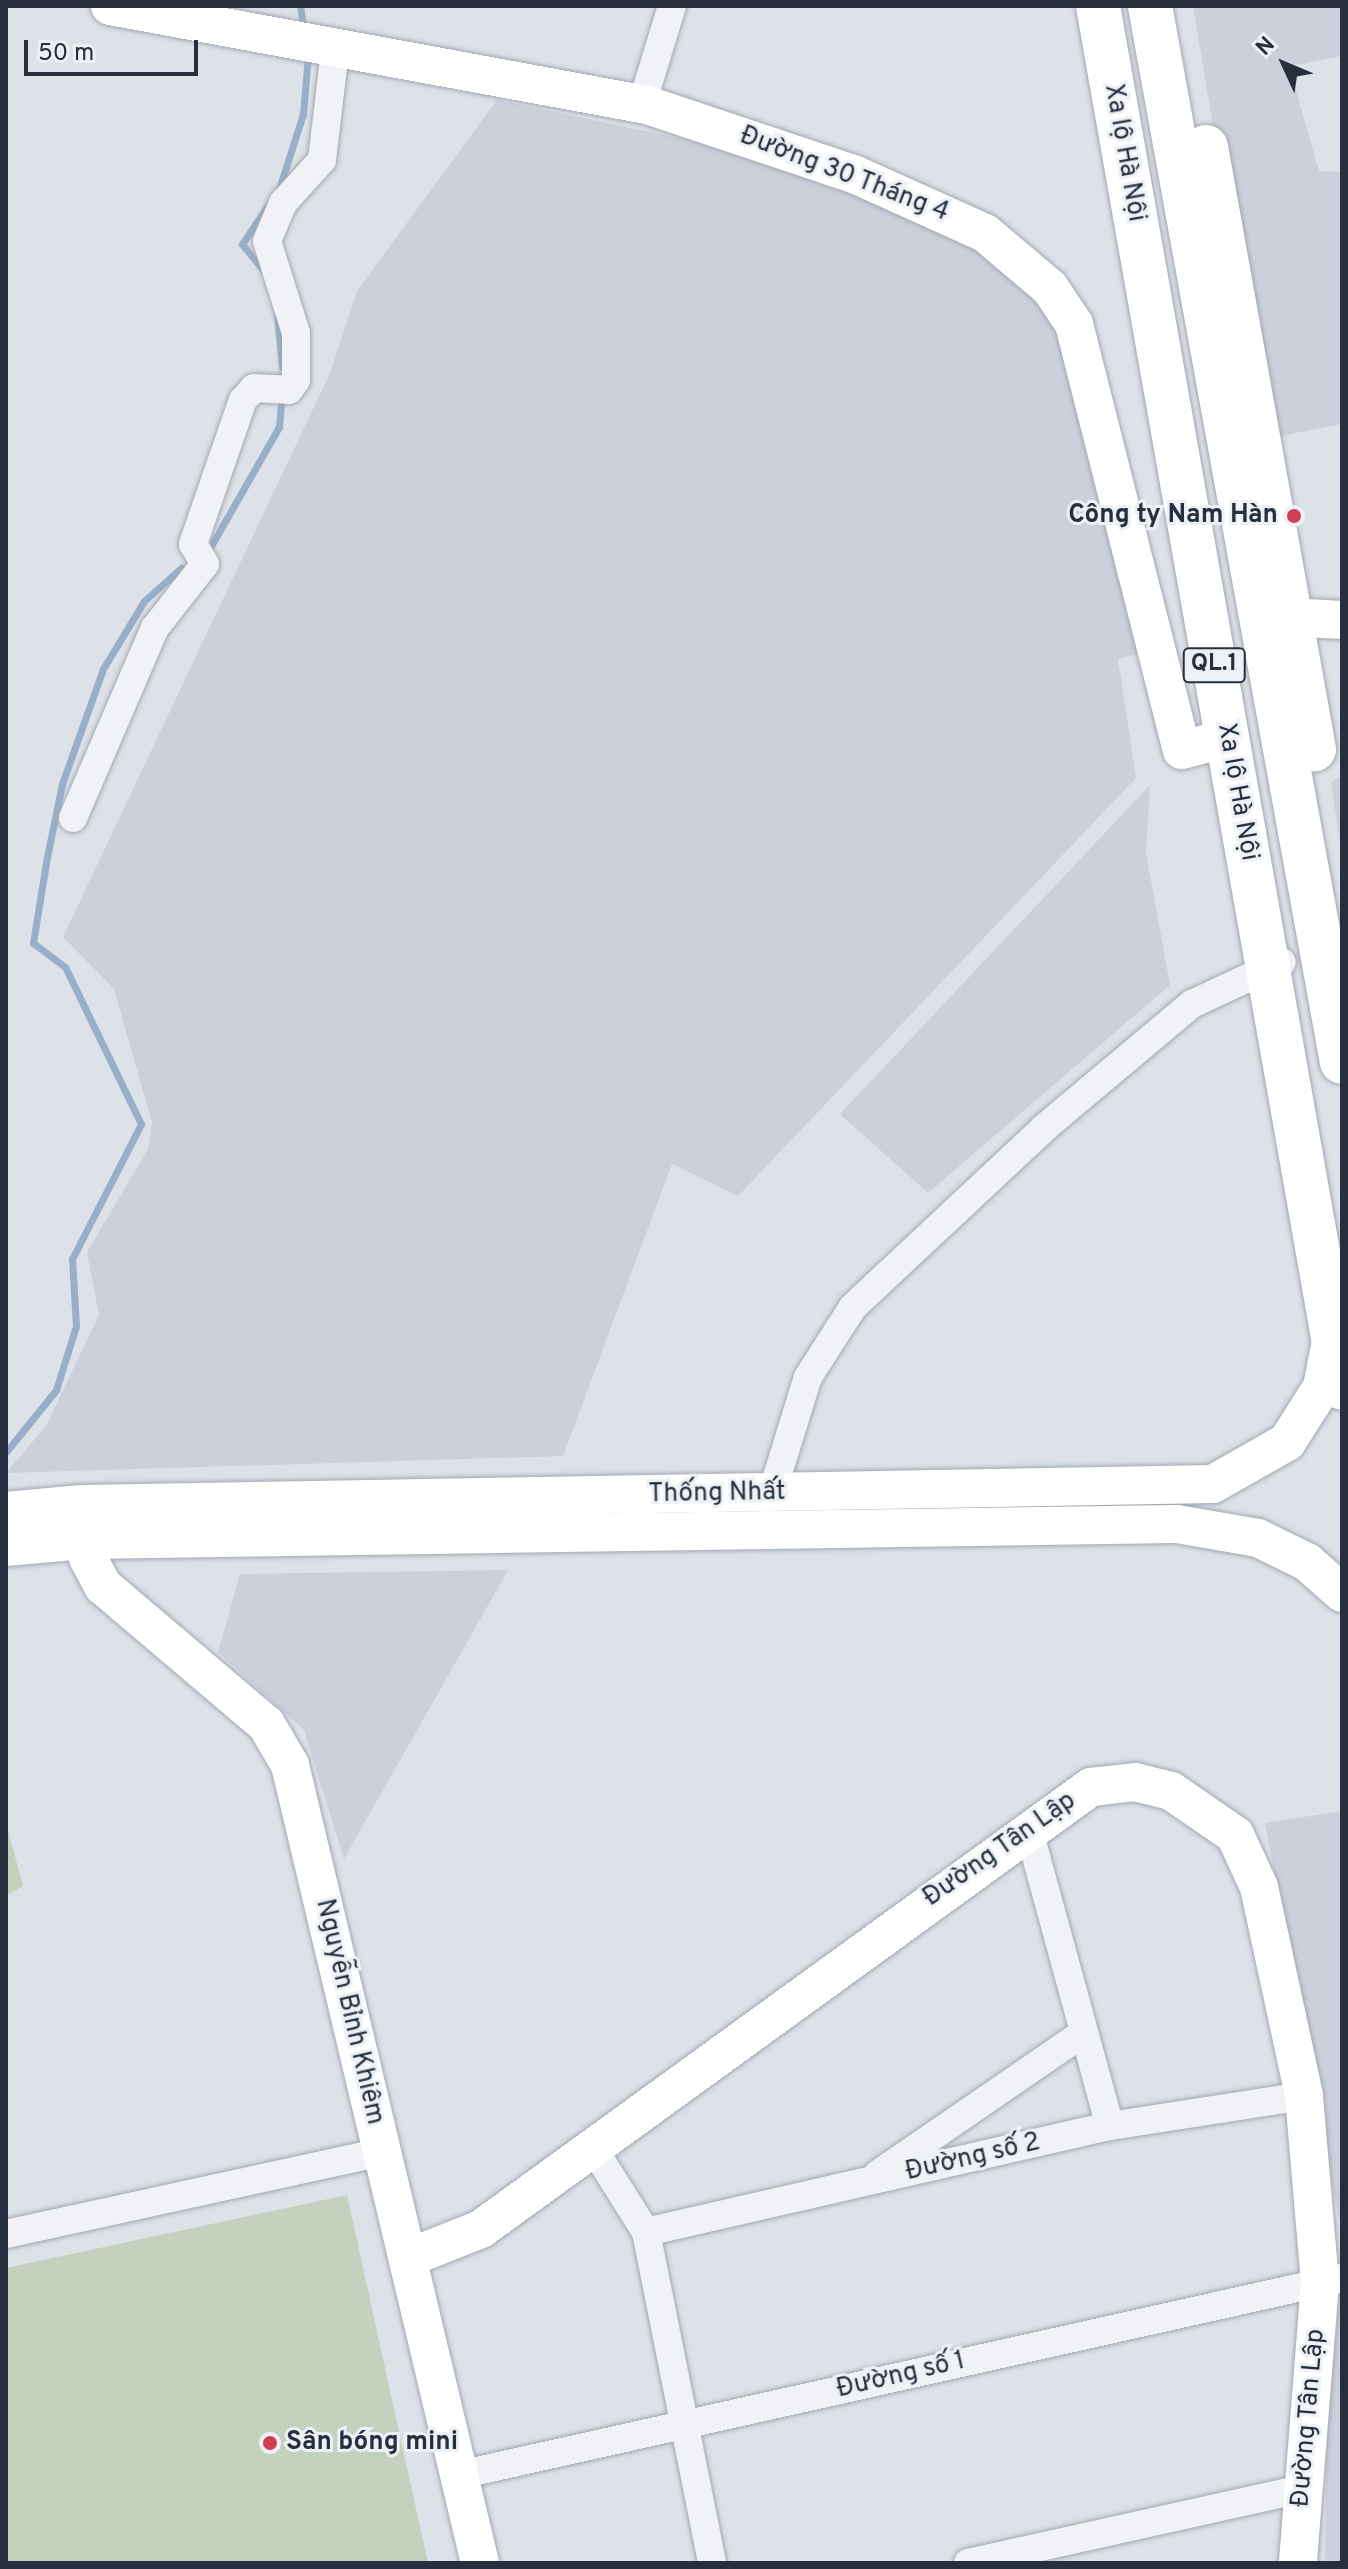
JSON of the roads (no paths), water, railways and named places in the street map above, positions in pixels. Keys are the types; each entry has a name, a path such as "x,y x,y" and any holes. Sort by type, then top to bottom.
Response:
{"highway":[{"name":"Xa lộ Hà Nội","path":"1098,6 1278,964 1342,1269"},
{"name":"Xa lộ Hà Nội","path":"1118,6 1237,735"},
{"name":"Xa lộ Hà Nội","path":"1150,6 1253,500 1334,981 1342,1062"},
{"name":"Xa lộ Hà Nội","path":"1181,6 1253,500"},
{"name":"Xa lộ Hà Nội","path":"1274,618 1342,917"},
{"name":"Xa lộ Hà Nội","path":"1278,964 1342,1388"}],"street":[{"name":"Đường 30 Tháng 4","path":"110,6 319,42 642,104 915,198 985,233 1050,288 1084,356 1182,750 1237,735"},
{"path":"642,104 672,6"},
{"path":"73,818 155,628 205,564 193,544 243,400 254,388 283,389 296,333 267,241 283,203 322,160 319,42"},
{"path":"1274,618 1342,620"},
{"path":"772,1493 808,1377 853,1307 1044,1128 1192,1004 1278,964"},
{"name":"Thống Nhất","path":"6,1511 83,1522 1174,1506 1234,1477 1287,1442 1322,1387 1331,1324"},
{"name":"Thống Nhất","path":"6,1547 83,1522 772,1493 1174,1506 1258,1538 1307,1562 1342,1593"},
{"name":"Nguyễn Bỉnh Khiêm","path":"83,1522 113,1596 266,1724 284,1750 480,2563"},
{"name":"Đường Tân Lập","path":"408,2258 481,2229 1028,1827 1091,1787 1135,1782 1171,1791 1235,1835 1259,1887 1304,2096 1331,2280 1302,2489 1298,2563"},
{"path":"1028,1827 1110,2126"},
{"path":"867,2182 1083,2033"},
{"name":"Đường số 2","path":"646,2232 1110,2126 1304,2096"},
{"path":"593,2148 646,2232 681,2425 712,2563"},
{"path":"6,2234 383,2152"},
{"name":"Đường số 1","path":"459,2475 1331,2280"},
{"path":"968,2563 1302,2489"}],"waterway":[{"path":"300,6 304,30"},
{"path":"279,189 303,114 308,54"},
{"path":"263,270 242,244 270,202"},
{"path":"277,315 282,367"},
{"path":"211,546 279,427 282,395"},
{"path":"6,1452 56,1390 76,1326 72,1259 141,1124 65,967 33,943 47,857 62,784 103,669 144,601 181,568"}],"place":[{"name":"Công ty Nam Hàn","path":"1294,516"},
{"name":"Sân bóng mini","path":"270,2443"}]}
